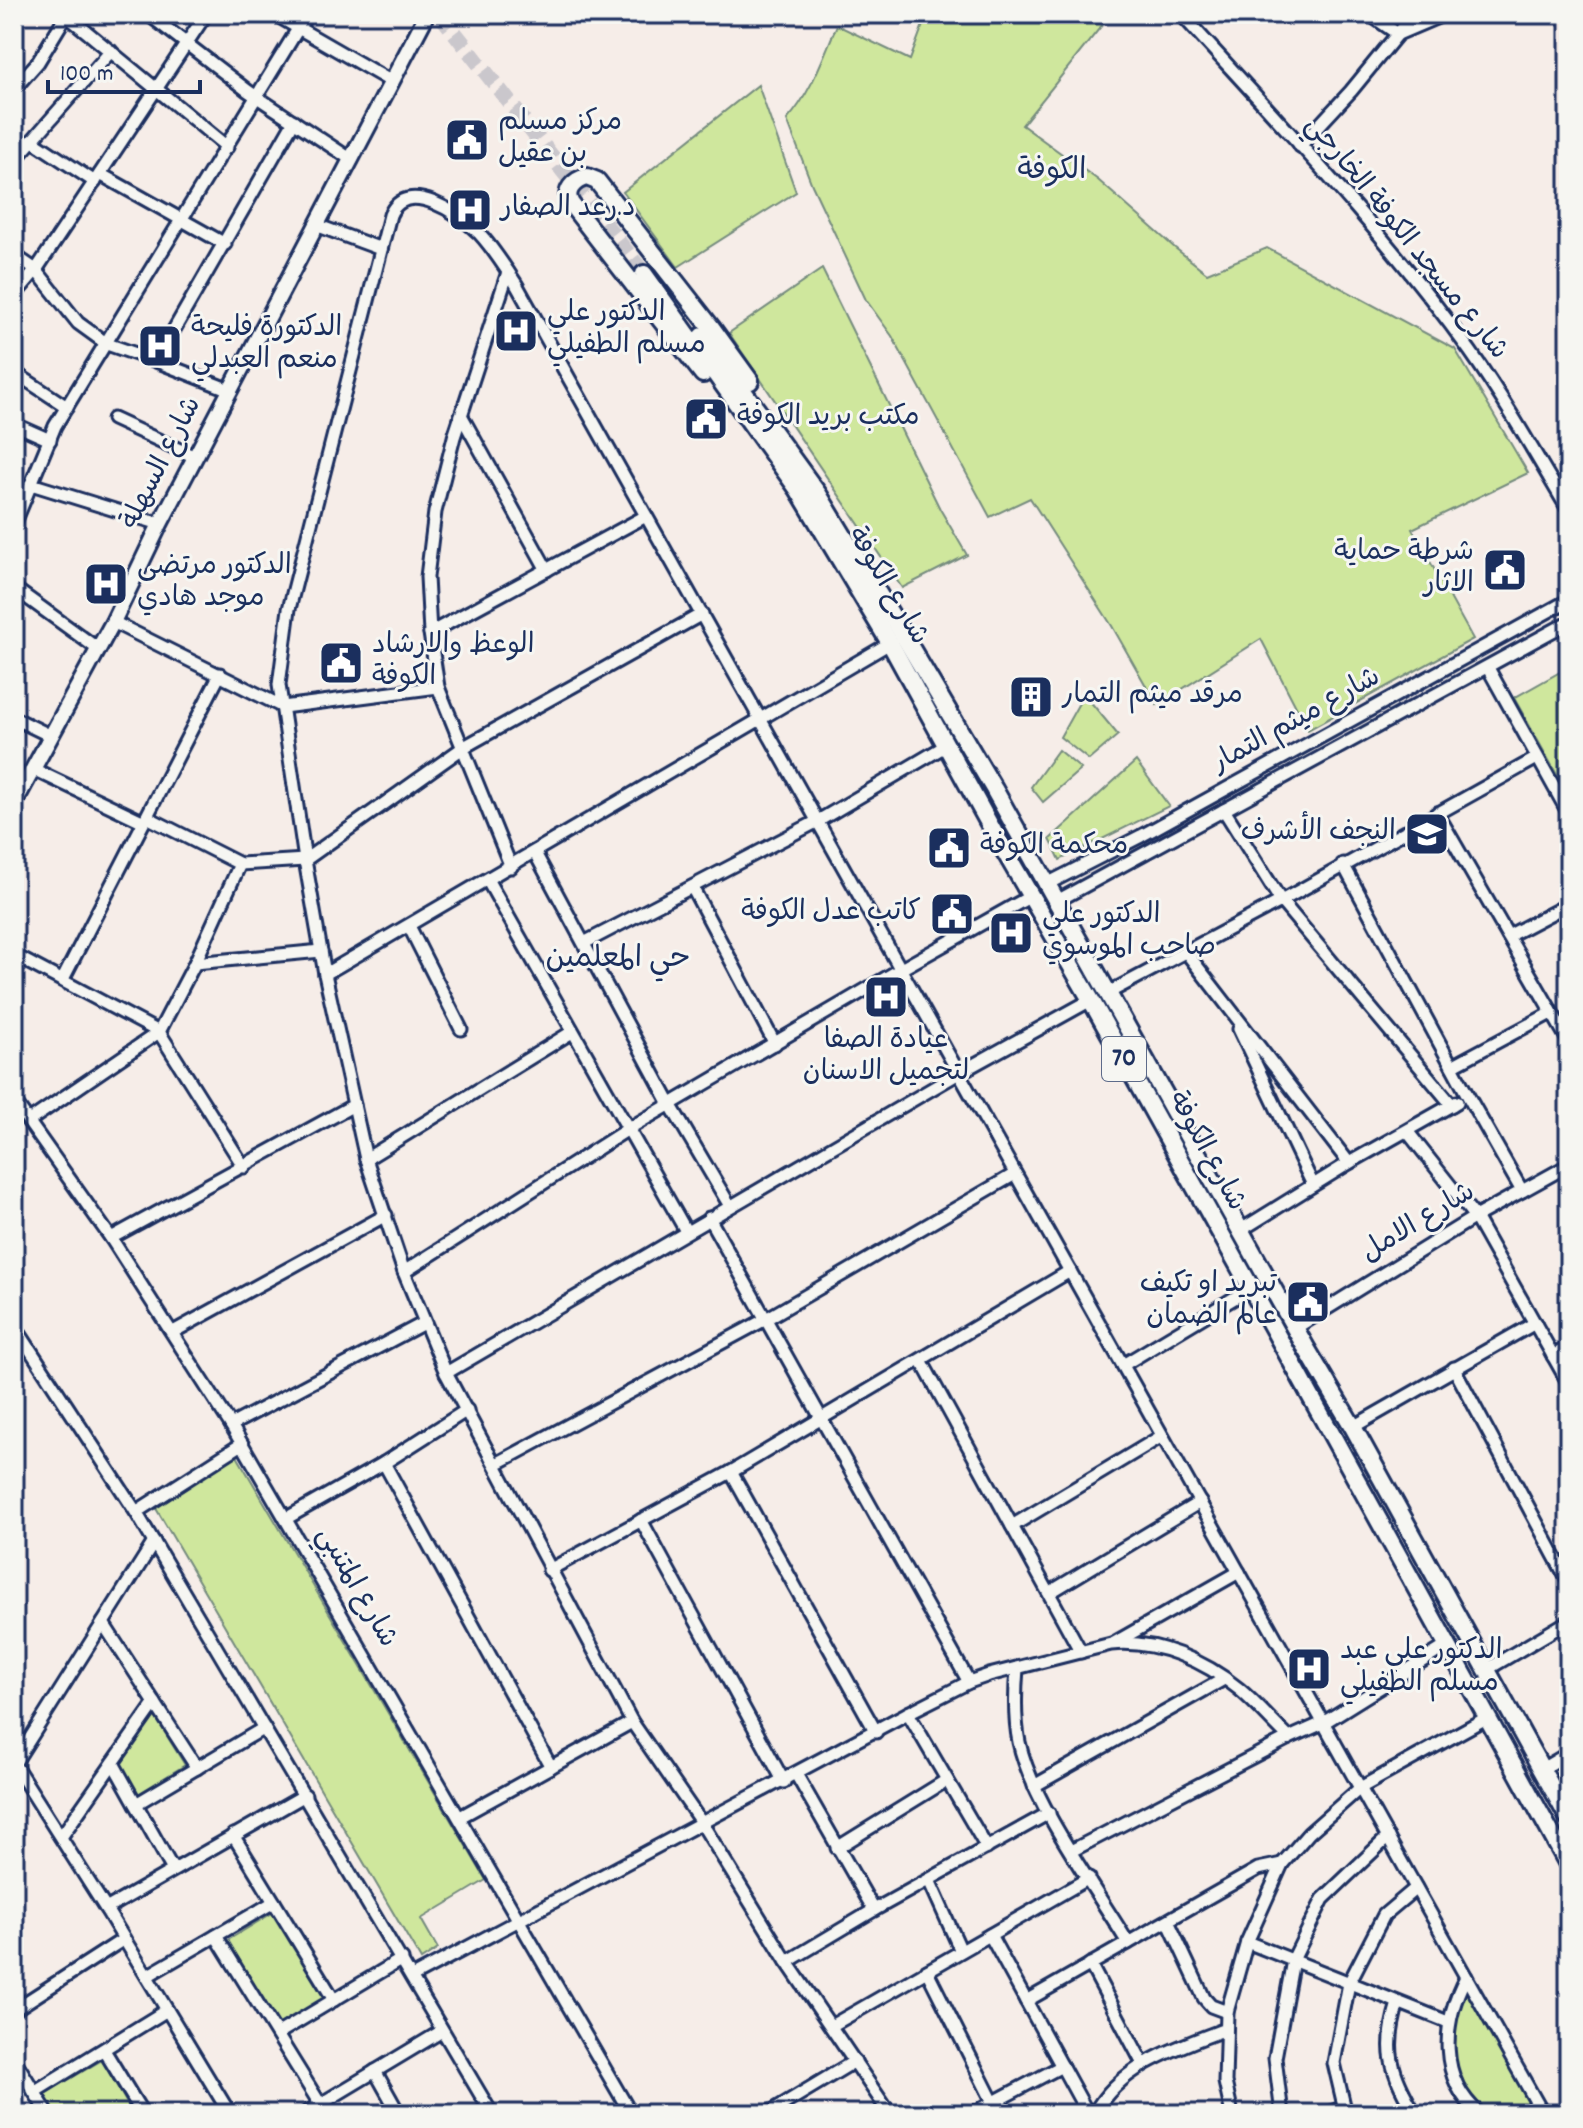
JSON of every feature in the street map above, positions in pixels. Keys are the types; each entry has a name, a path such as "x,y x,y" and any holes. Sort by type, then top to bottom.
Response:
{"highway":[{"path":"587,177 597,181 711,327 779,422 802,484 763,454 654,308 571,204 568,190 578,179 587,177"},
{"name":"شارع الكوفة","path":"648,270 802,484 994,789 1353,1427 1569,1819"},
{"name":"شارع الكوفة","path":"802,484 1251,1288 1569,1866"},
{"path":"976,799 988,800 994,789"},
{"path":"997,838 1003,827 1015,830"},
{"path":"1287,1355 1294,1359 1302,1357 1305,1346"},
{"path":"1311,1397 1314,1384 1327,1384"}],"main road":[{"name":"شارع السهلة","path":"14,804 113,622 160,524 424,17"}],"street":[{"path":"14,89 38,62 67,14 227,147"},
{"path":"148,14 257,97 352,160"},
{"path":"14,296 36,270 206,14"},
{"path":"274,14 392,82"},
{"path":"14,525 67,407 307,14"},
{"name":"شارع مسجد الكوفة الخارجي","path":"1181,14 1398,258 1499,393 1569,511"},
{"path":"1369,14 1398,34"},
{"path":"1300,146 1414,14"},
{"path":"1398,34 1445,14"},
{"path":"14,161 111,51"},
{"path":"156,361 294,121"},
{"path":"33,141 225,244"},
{"path":"890,2114 787,1962 701,1822 632,1722 446,1373 404,1272 366,1159 325,974 279,685 289,609 381,249 395,205 404,199 419,197 461,218 479,233 508,272 1543,2114"},
{"path":"316,225 381,249"},
{"path":"14,255 36,270 78,323 107,344 230,390"},
{"path":"508,272 461,415 435,512 427,577 430,633 438,687 511,867"},
{"path":"14,372 67,407"},
{"path":"461,415 547,570"},
{"path":"113,419 195,457"},
{"path":"14,424 50,440"},
{"path":"31,484 160,524"},
{"path":"430,633 646,516"},
{"path":"14,588 98,649"},
{"name":"شارع ميثم التمار","path":"1047,884 1141,836 1569,600"},
{"path":"33,769 240,864 305,860 464,747 702,614"},
{"path":"113,622 283,707 438,687"},
{"name":"شارع ميثم التمار","path":"1057,901 1569,622"},
{"path":"325,974 890,643"},
{"path":"1488,668 1569,814"},
{"path":"63,979 220,674"},
{"path":"14,718 51,736"},
{"path":"1327,733 1336,750"},
{"path":"584,943 818,821 947,745"},
{"path":"1108,993 1281,901 1537,758"},
{"path":"1224,810 1281,901 1452,1105"},
{"path":"1437,813 1569,1042"},
{"path":"535,853 670,1104 730,1206"},
{"path":"29,1121 159,1032 195,963 240,864"},
{"path":"1343,864 1522,1191"},
{"path":"488,881 686,1231"},
{"path":"692,887 775,1044"},
{"path":"404,1272 628,1129 1031,896"},
{"path":"1508,936 1569,904"},
{"path":"409,926 461,1029"},
{"path":"195,963 321,951"},
{"path":"1186,952 1349,1163"},
{"path":"14,955 159,1032 244,1167"},
{"path":"446,1373 959,1073 1091,1000"},
{"path":"1228,1007 1313,1185"},
{"path":"1452,1066 1551,1013"},
{"path":"366,1159 572,1032"},
{"path":"1241,1230 1349,1163 1468,1096"},
{"name":"شارع المتنبي","path":"14,1101 111,1238 231,1425 631,2114"},
{"path":"111,1238 354,1105"},
{"path":"1407,1131 1475,1217 1569,1384"},
{"name":"شارع الامل","path":"1297,1327 1475,1217 1569,1165"},
{"path":"496,1464 766,1319 1015,1174"},
{"path":"173,1332 386,1215"},
{"path":"709,1218 969,1682"},
{"path":"549,1570 731,1472 1070,1271"},
{"path":"1123,1365 1251,1288"},
{"path":"231,1425 424,1323"},
{"path":"1353,1427 1535,1323"},
{"path":"14,1325 136,1512 492,2114"},
{"path":"1553,1356 1569,1347"},
{"path":"921,1360 1081,1652"},
{"path":"1454,1368 1569,1583"},
{"path":"287,1518 384,1463 467,1410"},
{"path":"1012,1526 1162,1436"},
{"path":"136,1512 242,1444"},
{"path":"384,1463 551,1767"},
{"path":"731,1472 876,1732"},
{"path":"1049,1593 1200,1502"},
{"path":"641,1520 784,1782"},
{"path":"154,1542 14,1764 230,2114"},
{"path":"1111,1644 1239,1572"},
{"path":"1486,1670 1569,1621"},
{"path":"103,1623 197,1768"},
{"path":"412,1977 701,1822 784,1782 908,1713 969,1682 1017,1668 1111,1644 1165,1648 1224,1679 1253,1701 1289,1738"},
{"path":"1071,1851 1323,1723 1448,1645"},
{"path":"1017,1668 1015,1698 1019,1743 1034,1786 1128,1943"},
{"path":"1034,1786 1224,1679"},
{"path":"61,1837 155,1703"},
{"path":"908,1713 987,1848"},
{"path":"1232,2114 1225,2082 1227,2012 1247,1942 1282,1864 1309,1833 1360,1788 1488,1717"},
{"path":"460,1817 632,1722"},
{"path":"136,1804 264,1728"},
{"path":"1542,1769 1569,1753"},
{"path":"113,1763 173,1870"},
{"path":"796,1774 874,1910"},
{"path":"837,1848 947,1780"},
{"path":"106,1909 305,1795"},
{"path":"787,1962 1049,1813"},
{"path":"233,1835 334,2000"},
{"path":"1282,2114 1275,2058 1293,1960 1323,1899 1388,1837"},
{"path":"1026,2001 1258,1869 1282,1864"},
{"path":"831,2026 1089,1878"},
{"path":"929,1880 961,1951"},
{"path":"1325,2114 1344,2111 1334,2063 1349,1983 1384,1915 1416,1888"},
{"path":"147,1976 274,1902"},
{"path":"1168,1921 1204,1998 1211,2006 1227,2012"},
{"path":"990,1935 1091,2114 1117,2082 1143,2064 1226,2029"},
{"path":"216,1936 320,2104"},
{"path":"14,2010 124,1939"},
{"path":"1247,1942 1448,2022"},
{"path":"277,2034 402,1959"},
{"path":"1090,1964 1143,2064"},
{"path":"927,1971 993,2102"},
{"path":"1466,1977 1448,2022 1449,2067 1467,2104 1480,2114"},
{"path":"1398,2003 1390,2030 1390,2052 1396,2081 1415,2114"},
{"path":"34,2092 167,2010"},
{"path":"304,2114 442,2031"},
{"path":"104,2050 143,2114"},
{"path":"14,2059 48,2114"},
{"path":"767,2114 855,2061"},
{"path":"971,2114 1062,2066"},
{"path":"375,2071 399,2114"}],"green space":[{"path":"927,14 1111,14 1022,125 1098,180 1207,273 1267,248 1455,349 1528,473 1412,529 1473,639 1308,730 1261,639 1157,705 1112,626 1030,498 990,517 892,336 866,300 812,185 787,120 810,87 837,25 910,60"},
{"path":"758,85 796,192 678,267 623,192"},
{"path":"822,269 940,509 967,555 902,588 729,333"},
{"path":"1569,667 1569,796 1514,698"},
{"path":"1084,694 1118,735 1089,760 1060,737"},
{"path":"1058,750 1081,769 1043,802 1031,787"},
{"path":"1136,761 1169,806 1060,860 1050,839"},
{"path":"237,1456 486,1880 421,1919 438,1949 421,1960 154,1505"},
{"path":"152,1712 185,1765 138,1794 119,1762"},
{"path":"274,1912 324,1998 278,2025 228,1940"},
{"path":"1468,1984 1541,2114 1486,2114 1469,2098 1454,2066 1452,2022"},
{"path":"102,2060 133,2114 55,2114 43,2095"}],"tunnel":[{"path":"440,14 644,274"}],"place":[{"name":"مركز مسلم بن عقيل","path":"467,140"},
{"name":"د.رعد الصفار","path":"470,210"},
{"name":"الدكتور علي مسلم الطفيلي","path":"516,331"},
{"name":"الدكتورة فليحة منعم العبدلي","path":"160,346"},
{"name":"مكتب بريد الكوفة","path":"706,419"},
{"name":"شرطة حماية الاثار","path":"1505,570"},
{"name":"الدكتور مرتضى موجد هادي","path":"106,584"},
{"name":"الوعظ والارشاد الكوفة","path":"341,663"},
{"name":"مرقد ميثم التمار","path":"1031,697"},
{"name":"النجف الأشرف","path":"1427,834"},
{"name":"محكمة الكوفة","path":"949,848"},
{"name":"كاتب عدل الكوفة","path":"952,914"},
{"name":"الدكتور علي صاحب الموسوي","path":"1011,933"},
{"name":"عيادة الصفا لتجميل الاسنان","path":"886,997"},
{"name":"تبريد او تكيف عالم الضمان","path":"1308,1302"},
{"name":"الدكتور علي عبد مسلم الطفيلي","path":"1309,1669"}],"district":[{"name":"الكوفة","path":"1052,172"},
{"name":"حي المعلمين","path":"618,960"}]}
